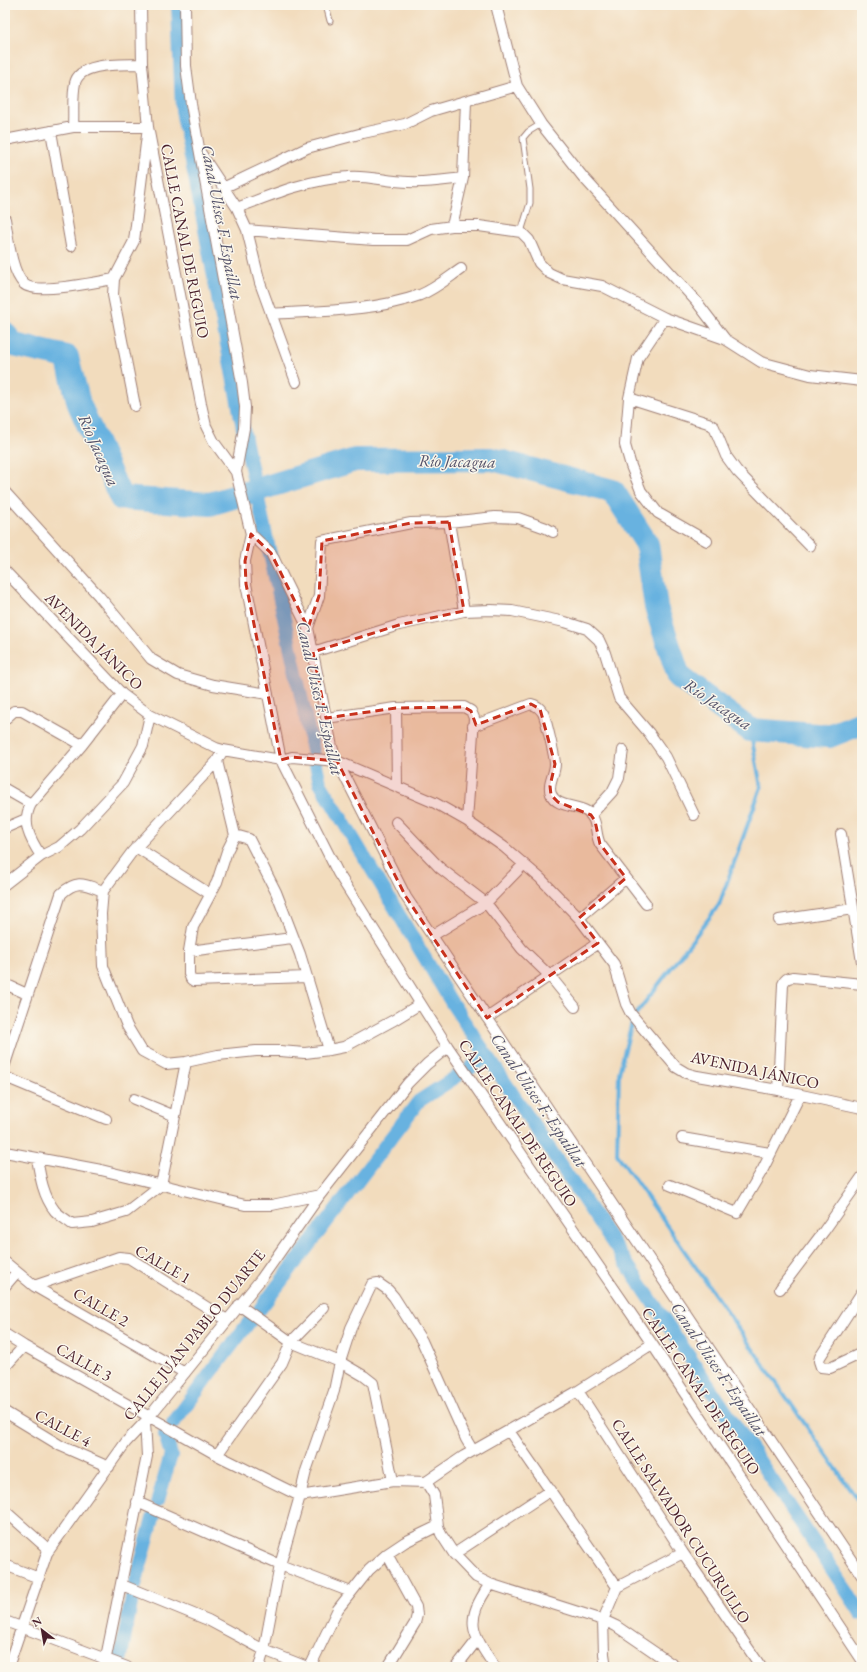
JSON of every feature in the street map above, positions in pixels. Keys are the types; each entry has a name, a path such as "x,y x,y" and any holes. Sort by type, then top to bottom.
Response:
{"street":[{"name":"CALLE CANAL DE REGUIO","path":"141,5 142,64 148,126 206,426 214,442 236,472 251,534 246,561 246,584 281,760 338,873 420,1004 652,1344 862,1660"},
{"name":"CALLE CANAL DE REGUIO","path":"185,5 186,66 198,148 242,383 245,407 244,428 236,472"},
{"path":"496,5 517,86 541,124 583,177 696,301 725,339"},
{"path":"73,127 75,85 77,78 83,71 92,67 142,64"},
{"path":"225,187 307,148 363,133 406,124 431,111 517,86"},
{"path":"452,226 463,178 466,101"},
{"path":"5,140 73,127 148,126 134,241 114,279 113,295 135,406"},
{"path":"51,131 71,246"},
{"path":"198,148 225,187 247,230 260,283 296,382"},
{"path":"237,208 285,190 330,179 364,177 409,182 463,178"},
{"path":"5,219 14,263 19,277 24,285 34,289 48,289 114,279"},
{"path":"247,230 373,240 407,240 435,228 452,226 479,226 521,232 529,240 539,263 549,273 562,279 602,286 665,318 725,339 761,362 810,375 862,381"},
{"path":"271,314 342,310 386,304 425,293 461,269"},
{"path":"665,318 638,358 628,398 625,446 641,491 658,513 707,542"},
{"path":"628,398 708,423 714,427 726,456 737,472 810,546"},
{"path":"5,492 99,596 151,659 178,675 213,685 268,694"},
{"path":"308,628 318,596 322,542 411,523 449,522 495,517 518,518 553,532"},
{"path":"449,522 464,611"},
{"name":"CALLE CANAL DE REGUIO","path":"251,534 271,553 308,628 332,747 333,760 406,897 862,1576"},
{"name":"AVENIDA JÁNICO","path":"5,571 122,694 150,715 216,748 223,750 281,760 292,757 333,760 435,803 467,821 524,864 540,878 579,918 614,964 626,1004 631,1014 676,1067 686,1073 704,1078 778,1090 862,1108"},
{"path":"313,652 399,625 464,611 512,611 558,620 587,629 599,640 605,653 619,698 649,733 666,757 694,815"},
{"path":"41,856 34,845 26,819 27,812 31,804 82,745 122,694"},
{"path":"473,726 531,704 540,709 545,717 555,764 550,786 551,795 558,802 585,810 591,815 595,821 597,838 646,904"},
{"path":"326,718 396,708 464,707 471,711 474,718 467,821"},
{"path":"396,708 397,786"},
{"path":"5,719 14,712 22,712 82,745"},
{"path":"5,884 41,856 59,847 80,829 123,783 143,746 150,715"},
{"path":"223,750 216,761 136,847 103,891 100,914 103,966 127,1026 142,1051 166,1064 186,1062 218,1055 256,1051 305,1053 330,1050 344,1047 420,1004"},
{"path":"591,815 612,792 619,778 623,750"},
{"path":"216,761 235,835 227,851 217,882 193,927 189,951 189,974 191,980 194,982 306,977"},
{"path":"5,789 31,804"},
{"path":"5,828 26,819"},
{"path":"396,822 440,868 486,903 522,949 550,976 575,1007"},
{"path":"841,834 862,962"},
{"path":"235,835 249,839 276,892 292,938 300,954 330,1050"},
{"path":"136,847 210,894"},
{"path":"432,936 486,903 524,864"},
{"path":"579,918 626,878"},
{"path":"5,1064 61,894 70,886 82,883 103,891"},
{"path":"779,920 853,908"},
{"path":"189,951 292,938"},
{"path":"487,1018 598,944"},
{"path":"778,1090 783,984 785,980 793,977 862,984"},
{"path":"5,984 27,994"},
{"name":"CALLE JUAN PABLO DUARTE","path":"8,1667 49,1550 126,1442 147,1419 261,1279 320,1195 408,1083 427,1064 448,1047"},
{"path":"37,1158 40,1180 55,1211 72,1224 92,1222 126,1212 161,1185 186,1062"},
{"path":"5,1077 106,1119"},
{"path":"670,1185 737,1212 763,1169 800,1095"},
{"path":"134,1099 175,1116"},
{"path":"682,1138 770,1153"},
{"path":"5,1152 101,1170 245,1205 272,1204 320,1195"},
{"path":"780,1289 824,1231 862,1177"},
{"name":"CALLE 1","path":"34,1286 119,1257 129,1258 227,1320"},
{"name":"CALLE 2","path":"5,1262 34,1286 185,1373"},
{"path":"5,1286 17,1272"},
{"path":"259,1667 264,1650 280,1565 306,1470 334,1391 340,1362 351,1328 369,1288 375,1283 382,1285 394,1297 422,1341 473,1451"},
{"path":"862,1292 820,1357 819,1361 821,1366 830,1368 862,1353"},
{"path":"239,1305 291,1342 340,1362 364,1376 373,1384 393,1481"},
{"path":"217,1455 282,1363 291,1342 324,1308"},
{"name":"CALLE 3","path":"5,1334 147,1419 300,1496"},
{"path":"300,1496 393,1481 426,1482 473,1451 578,1391 652,1344"},
{"path":"5,1367 24,1346"},
{"name":"CALLE SALVADOR CUCURULLO","path":"578,1391 683,1553 761,1667"},
{"name":"CALLE 4","path":"5,1412 60,1446 109,1467"},
{"path":"105,1663 147,1456 147,1419"},
{"path":"509,1431 617,1586"},
{"path":"426,1482 434,1495 438,1526 441,1534 454,1554 476,1577 490,1584 603,1620 616,1626 676,1667"},
{"path":"454,1554 551,1490"},
{"path":"137,1502 280,1565 351,1592"},
{"path":"5,1511 49,1550"},
{"path":"122,1585 208,1620 264,1650 308,1667 338,1609 369,1570 387,1554 405,1542 438,1526"},
{"path":"606,1667 603,1620 617,1586 683,1553"},
{"path":"387,1554 416,1607 418,1615 416,1623 388,1667"},
{"path":"5,1565 39,1578"},
{"path":"490,1584 479,1601 473,1627 477,1640 495,1667"},
{"path":"5,1621 105,1663 127,1667"},
{"path":"456,1667 477,1640"}],"lane":[{"path":"326,5 330,21"},
{"path":"521,232 530,203 530,189 523,138 528,132 541,124"}],"highlighted area":[{"path":"449,522 464,611 399,625 313,652 326,718 396,708 464,707 471,711 476,725 531,704 540,709 555,764 550,786 551,795 558,802 591,815 595,821 600,844 626,878 579,918 598,943 487,1018 406,897 337,761 292,757 281,760 246,584 245,561 251,534 271,553 308,628 319,596 322,541 411,523"}],"waterway":[{"name":"Canal Ulises F. Espaillat","path":"178,5 182,110 246,444 320,783 453,1005 862,1614"},
{"name":"Río Jacagua","path":"5,334 14,345 67,357 79,404 121,498 210,504 355,460 492,459 613,491 647,544 656,607 679,677 750,730 829,736 862,723"},
{"path":"750,730 761,787 719,905 633,1018 619,1073 617,1154 862,1506"},
{"path":"470,1068 487,1056"},
{"path":"260,1309 419,1101 459,1075"},
{"path":"173,1423 250,1321"},
{"path":"158,1500 171,1455 165,1434"},
{"path":"135,1585 154,1515"},
{"path":"119,1667 132,1598"}]}
